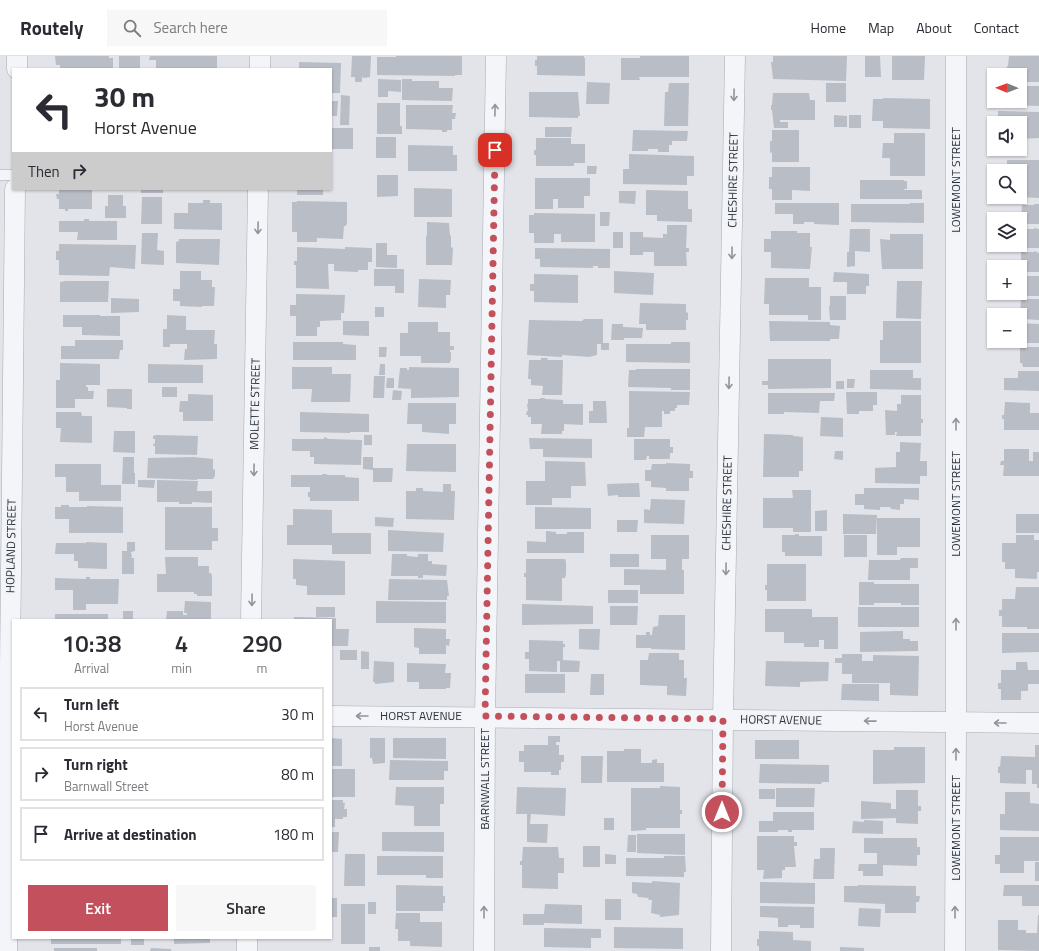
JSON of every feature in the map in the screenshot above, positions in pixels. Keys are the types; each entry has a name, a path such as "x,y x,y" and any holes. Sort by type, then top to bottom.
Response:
{"street":[{"path":"17,56 17,68"},
{"path":"260,56 260,68"},
{"name":"BARNWALL STREET","path":"484,951 485,716 496,56"},
{"name":"CHESHIRE STREET","path":"720,951 735,56"},
{"name":"LOWEMONT STREET","path":"955,951 956,56"},
{"name":"HOPLAND STREET","path":"6,951 3,928 11,711 7,336 15,190"},
{"name":"MOLETTE STREET","path":"251,619 258,190"},
{"name":"HORST AVENUE","path":"332,716 485,716 1039,723"},
{"path":"247,939 247,951"}],"lane":[{"path":"0,174 12,175"}],"building":[{"path":"55,56 109,56 109,58 113,58 113,68 60,68 60,65 56,65"},
{"path":"119,56 140,56 140,68 119,68"},
{"path":"150,56 217,56 217,68 156,68 156,60 149,60"},
{"path":"352,56 371,56 370,77 363,78 362,76 362,82 355,82 355,77 351,77"},
{"path":"462,56 462,75 377,75 377,57"},
{"path":"537,56 584,56 585,76 537,75 535,60 537,60"},
{"path":"640,56 689,56 689,77 639,77 640,80 621,80 621,58 640,58"},
{"path":"773,56 847,56 846,81 773,79 771,62 773,62"},
{"path":"865,56 880,56 881,77 865,77"},
{"path":"892,56 925,56 924,80 892,80"},
{"path":"1009,56 1039,56 1039,82 1027,82 1027,68 1007,68"},
{"path":"299,62 341,63 340,93 332,93 332,68 299,68"},
{"path":"378,79 401,80 401,92 388,91 388,97 378,97"},
{"path":"402,79 412,79 412,81 439,81 439,88 453,88 452,101 402,100"},
{"path":"587,82 610,83 609,104 586,104"},
{"path":"669,83 689,83 688,126 664,126 665,92 668,92"},
{"path":"826,83 846,83 846,102 826,102"},
{"path":"1027,86 1039,86 1039,106 1027,106"},
{"path":"529,92 578,92 580,116 578,116 578,118 529,117"},
{"path":"773,93 809,93 810,100 815,100 815,120 780,120 780,122 788,122 788,128 774,128 771,110"},
{"path":"341,95 350,96 349,125 340,125"},
{"path":"873,99 930,99 930,129 883,128 883,121 872,121"},
{"path":"332,101 338,101 337,116 332,116"},
{"path":"377,103 400,103 400,126 402,126 402,134 377,134"},
{"path":"406,105 453,105 452,113 456,113 455,119 452,119 452,130 442,132 442,130 406,129"},
{"path":"998,111 1039,112 1039,138 1027,139 1027,116 998,116"},
{"path":"834,115 847,116 847,127 834,127"},
{"path":"849,115 861,115 861,128 849,128"},
{"path":"545,127 572,127 571,137 545,137"},
{"path":"332,128 353,128 353,149 332,149"},
{"path":"633,130 688,131 687,141 672,141 672,145 669,145 669,152 658,152 658,149 648,149 648,151 632,151"},
{"path":"772,130 799,130 799,162 772,162 770,141 772,141"},
{"path":"894,133 925,133 925,176 890,176 890,158 882,158 883,143 894,143"},
{"path":"376,137 396,137 396,158 376,158"},
{"path":"536,138 571,138 571,144 585,144 585,163 574,163 574,166 536,166 536,155 534,155 534,150 536,150"},
{"path":"408,145 453,146 453,155 457,155 457,171 408,171"},
{"path":"629,154 694,156 694,176 687,176 687,185 623,184 623,169 629,169"},
{"path":"1007,160 1039,160 1039,198 1027,197 1027,164 1007,164"},
{"path":"587,166 597,166 596,174 587,174"},
{"path":"772,167 810,167 810,191 792,190 792,200 772,200 772,189 769,189 769,177 772,177"},
{"path":"377,175 398,175 398,196 377,197"},
{"path":"535,178 590,178 590,196 584,196 584,208 558,208 558,199 553,199 553,209 535,209"},
{"path":"860,180 904,180 907,181 907,189 904,190 922,190 922,199 860,199"},
{"path":"414,188 452,189 452,217 414,217"},
{"path":"59,190 92,190 92,209 68,209 68,211 65,211 65,209 59,209 59,199 57,199 56,194 59,194"},
{"path":"141,190 163,190 163,193 141,193"},
{"path":"297,190 323,190 323,195 297,195"},
{"path":"646,190 688,191 688,209 692,209 692,222 657,221 657,215 646,215"},
{"path":"619,191 636,191 635,204 619,203"},
{"path":"108,195 123,195 123,206 126,206 126,218 105,218 105,206 108,206"},
{"path":"142,197 162,197 162,224 141,224"},
{"path":"203,200 210,200 210,203 222,203 222,230 174,229 174,213 188,213 188,203 203,203"},
{"path":"292,202 347,202 347,223 346,226 344,226 343,239 317,238 317,242 297,242 297,232 292,232"},
{"path":"775,203 839,203 839,225 814,224 814,222 793,224 793,214 775,214"},
{"path":"924,203 924,223 851,222 851,204"},
{"path":"1039,204 1039,224 1027,224 1027,212 1022,212 1022,205"},
{"path":"600,212 610,212 609,226 600,226"},
{"path":"534,213 595,214 595,242 561,242 561,234 554,234 554,243 534,243 534,233 529,233 529,215 534,215"},
{"path":"84,219 89,219 89,221 117,221 117,240 77,240 78,232 59,232 59,221 84,221"},
{"path":"427,222 449,223 451,247 453,248 452,265 426,265"},
{"path":"667,225 687,225 686,248 689,248 689,252 686,252 687,266 654,266 654,252 643,252 643,255 630,255 630,232 643,232 643,237 663,238 663,234 667,234"},
{"path":"850,229 870,229 870,252 855,251 855,266 847,267 847,252 849,252"},
{"path":"1027,229 1039,229 1039,248 1027,248"},
{"path":"771,231 797,231 797,233 810,233 810,247 812,247 810,269 771,268 771,252 764,252 764,239 771,239"},
{"path":"613,232 623,232 623,248 613,248"},
{"path":"142,233 158,233 157,250 164,251 164,265 141,264"},
{"path":"890,234 923,234 923,269 882,269 880,239 890,240"},
{"path":"179,239 220,239 219,265 176,263 176,242 179,241"},
{"path":"376,243 387,243 387,255 397,255 397,268 376,267"},
{"path":"59,244 136,245 135,269 110,267 109,276 59,275 59,260 56,260 56,251 59,251"},
{"path":"297,247 345,249 345,247 372,248 372,262 368,262 368,270 358,270 358,272 334,271 334,264 328,264 329,289 296,288 296,265 294,265 294,261 297,261"},
{"path":"535,248 610,249 610,268 598,268 598,266 593,266 593,268 540,267 540,259 535,259"},
{"path":"1021,252 1039,253 1039,272 1027,272 1027,260 1021,260"},
{"path":"374,269 404,269 404,293 395,293 395,286 374,286"},
{"path":"180,271 201,271 201,280 212,280 212,287 215,287 214,306 180,306 180,301 173,301 173,289 180,289"},
{"path":"614,271 654,273 653,295 614,293"},
{"path":"834,272 869,274 869,286 866,286 866,294 847,294 847,282 833,282"},
{"path":"534,274 578,275 578,303 534,302 534,291 530,291 530,284 534,284"},
{"path":"1027,276 1039,276 1039,296 1027,296"},
{"path":"765,278 809,278 809,287 821,287 821,320 808,320 808,315 769,315 769,304 764,304"},
{"path":"419,279 451,280 450,295 446,295 446,308 418,307"},
{"path":"109,281 108,302 60,302 60,282"},
{"path":"897,281 922,281 921,319 896,318"},
{"path":"296,294 345,295 344,313 341,313 341,320 320,321 320,327 317,327 317,336 296,336 296,316 290,316 290,305 296,305"},
{"path":"830,296 846,296 846,320 830,320"},
{"path":"111,298 139,299 139,312 111,313"},
{"path":"1039,299 1039,320 1027,319 1027,308 1020,308 1021,300"},
{"path":"640,303 686,304 688,320 686,320 686,330 646,330 646,324 639,324"},
{"path":"375,307 384,307 384,317 375,317"},
{"path":"63,315 120,316 120,336 82,335 82,327 63,327"},
{"path":"167,315 186,316 186,330 215,330 214,344 217,344 217,359 184,360 187,344 170,344 170,347 163,347 163,329 167,329"},
{"path":"584,319 603,319 603,343 609,343 609,350 601,350 601,344 597,344 597,355 589,357 527,355 529,320 582,321"},
{"path":"343,321 369,321 369,336 343,335"},
{"path":"769,321 830,322 830,325 840,326 839,339 830,339 830,341 770,341"},
{"path":"883,321 921,321 921,363 880,363 880,340 883,340"},
{"path":"408,322 438,322 438,332 450,332 450,346 454,346 454,350 450,350 450,363 421,363 421,356 400,356 400,333 408,333"},
{"path":"1027,323 1039,324 1039,343 1027,343"},
{"path":"612,324 623,324 623,327 643,328 642,338 611,340"},
{"path":"75,340 123,340 123,350 120,350 119,359 61,359 61,346 75,346"},
{"path":"293,342 343,342 343,344 356,345 356,360 293,360"},
{"path":"671,342 690,342 690,363 626,362 626,344 671,344"},
{"path":"379,347 387,347 386,357 379,357"},
{"path":"1039,347 1039,367 1023,367 1022,363 1020,363 1020,348"},
{"path":"541,358 548,358 547,360 563,360 562,395 542,395 543,386 531,385 531,379 528,379 529,360 541,360"},
{"path":"768,359 831,359 831,388 768,389 768,385 762,385 762,381 768,381"},
{"path":"60,363 100,364 100,385 86,385 86,387 88,387 88,391 94,391 93,399 75,399 75,408 56,408 56,380 60,380"},
{"path":"148,364 203,365 203,383 148,383"},
{"path":"380,364 385,364 385,375 379,375"},
{"path":"292,367 332,367 332,374 351,374 350,402 311,402 312,389 292,389"},
{"path":"409,367 459,368 459,397 411,398 411,389 398,388 400,368 407,368 407,370 409,370"},
{"path":"690,369 690,390 628,387 629,370"},
{"path":"870,370 913,370 913,378 921,378 921,390 870,389"},
{"path":"1018,371 1039,371 1039,391 1004,390 1004,378 1018,378"},
{"path":"374,376 385,376 384,398 373,398"},
{"path":"387,378 394,378 394,388 386,388"},
{"path":"847,379 855,379 854,388 847,388"},
{"path":"836,381 844,381 844,389 836,389"},
{"path":"162,387 177,387 177,397 162,397"},
{"path":"107,389 132,389 132,409 107,407"},
{"path":"393,390 402,391 401,400 392,400"},
{"path":"629,391 690,392 689,405 677,405 675,411 670,411 670,414 664,414 664,411 662,411 662,427 645,427 644,437 627,437 627,428 629,428"},
{"path":"846,392 877,392 877,405 873,405 873,411 859,411 859,414 847,414"},
{"path":"768,393 835,393 834,401 820,401 819,413 784,412 784,414 768,414"},
{"path":"188,394 213,395 213,421 183,421 183,412 179,412 180,401 188,401"},
{"path":"901,395 921,395 921,419 923,419 923,423 921,423 921,436 896,436 897,432 895,432 895,435 886,435 885,410 897,411 897,404 901,404"},
{"path":"540,398 563,400 563,404 583,404 583,425 564,424 564,431 562,431 562,434 541,434 542,424 531,424 531,417 526,415 528,411 528,399"},
{"path":"593,401 606,401 607,423 589,423 589,411 593,411"},
{"path":"1005,402 1030,403 1030,413 1039,413 1039,430 1004,430 1004,419 1002,419 1002,415 1004,415"},
{"path":"408,403 456,403 456,424 449,424 449,434 422,432 422,424 407,424"},
{"path":"56,412 81,412 82,416 92,416 92,443 60,442 61,428 56,428"},
{"path":"300,412 369,414 369,432 300,432"},
{"path":"821,417 843,418 843,437 820,436"},
{"path":"114,431 135,431 135,453 113,452"},
{"path":"764,434 793,435 803,437 803,471 799,471 799,477 763,477"},
{"path":"364,435 372,435 372,445 364,445"},
{"path":"153,436 198,436 197,455 155,454 155,446 153,446 154,443 155,444 155,439 153,439"},
{"path":"324,437 329,439 362,440 361,465 314,464 314,457 310,457 310,451 292,451 292,439 324,439"},
{"path":"529,438 592,439 592,458 543,457 543,449 530,449"},
{"path":"634,439 670,439 670,447 673,447 673,453 670,453 670,459 649,459 649,456 647,456 646,460 634,460"},
{"path":"900,442 921,443 920,461 927,461 927,476 920,476 920,484 875,483 875,468 896,467 896,452 900,452"},
{"path":"407,444 456,444 456,472 406,471"},
{"path":"1004,449 1029,449 1029,461 1033,461 1033,452 1039,452 1039,476 1003,476 1004,465 1000,465 1001,461 1004,461"},
{"path":"835,451 843,451 843,460 834,459"},
{"path":"123,457 134,457 135,484 122,484"},
{"path":"193,457 213,459 215,476 213,479 197,480 147,478 148,458"},
{"path":"363,457 373,457 373,468 393,468 392,482 373,482 373,470 363,469"},
{"path":"545,461 585,462 586,486 571,486 571,498 552,498 552,505 526,505 526,481 545,481"},
{"path":"55,464 101,464 101,485 121,485 121,501 79,501 79,492 66,492 66,477 55,477"},
{"path":"652,464 690,464 690,471 693,471 693,478 689,478 689,491 666,491 666,488 651,487 651,481 645,481 645,470 651,470"},
{"path":"291,475 345,475 345,477 359,478 359,501 310,501 308,492 310,492 310,487 291,487"},
{"path":"138,480 155,480 154,488 138,487"},
{"path":"157,480 198,481 197,491 212,491 212,503 192,502 192,504 179,504 179,502 157,502"},
{"path":"639,483 640,497 618,497 618,495 608,496 607,484"},
{"path":"443,484 451,484 451,491 455,491 454,520 406,519 406,491 416,491 416,488 423,488 423,491 443,492"},
{"path":"864,488 919,488 919,500 904,499 904,504 900,504 900,510 891,509 890,507 880,507 880,510 864,509 864,505 855,505 855,494 864,494"},
{"path":"792,490 811,490 811,532 793,532 793,528 763,528 763,498 793,498"},
{"path":"651,499 685,500 684,524 644,523 644,509 650,510"},
{"path":"61,505 69,505 69,507 123,507 123,533 69,533 69,519 55,519 55,507 61,507"},
{"path":"165,507 212,507 212,528 218,528 218,541 212,541 212,550 165,550"},
{"path":"535,507 591,508 591,529 535,529"},
{"path":"293,509 332,510 332,533 371,533 371,554 332,554 332,545 287,545 287,525 293,525"},
{"path":"827,510 827,531 815,531 815,511"},
{"path":"843,514 877,515 876,534 843,534"},
{"path":"1016,514 1039,514 1039,533 1016,533"},
{"path":"375,517 394,518 393,527 375,526"},
{"path":"877,518 920,518 920,547 897,547 897,555 877,555"},
{"path":"617,520 638,520 637,532 617,532"},
{"path":"388,530 444,533 443,552 388,551"},
{"path":"546,531 556,532 556,534 567,534 567,532 584,532 584,553 527,553 527,541 546,542"},
{"path":"799,534 799,536 822,536 822,556 785,556 785,552 782,552 782,535"},
{"path":"651,535 689,535 689,559 682,559 682,570 684,570 684,594 640,594 640,585 624,585 624,569 666,570 666,559 651,559"},
{"path":"844,535 867,535 867,557 844,557"},
{"path":"1016,535 1034,535 1034,540 1039,540 1039,572 1037,572 1037,579 1015,578 1015,569 1005,569 1005,562 1002,562 1002,543 1016,543"},
{"path":"127,542 135,542 135,551 131,552 132,557 130,558 134,558 134,574 122,574 122,551 127,551"},
{"path":"56,543 107,543 107,569 78,568 78,561 74,561 74,554 55,554"},
{"path":"392,554 407,554 407,556 418,557 418,554 428,554 428,561 432,561 432,564 447,565 446,576 423,575 423,578 418,578 418,576 391,576"},
{"path":"610,554 639,554 639,567 610,567"},
{"path":"165,557 198,557 198,566 209,566 209,573 211,573 212,576 212,596 197,596 194,592 157,592 157,574 166,574"},
{"path":"901,558 918,558 918,568 910,568 910,580 868,580 869,560 900,560"},
{"path":"293,559 345,561 345,595 307,595 307,586 296,585 296,579 293,579"},
{"path":"526,559 565,559 566,574 565,578 562,578 562,601 526,600 526,577 524,577 524,573 526,573"},
{"path":"767,564 806,564 806,601 767,601 767,590 765,590 765,585 767,585"},
{"path":"86,577 90,577 90,579 119,579 118,604 86,604 86,610 73,610 73,590 55,590 55,578 86,579"},
{"path":"389,579 447,580 449,596 447,596 447,600 388,600"},
{"path":"859,582 874,582 874,584 919,584 919,605 874,603 874,605 859,605"},
{"path":"1016,587 1039,587 1039,629 1027,629 1027,627 1002,627 1002,616 999,616 999,610 1002,610 1002,599 1015,599"},
{"path":"608,590 638,590 638,603 608,603"},
{"path":"185,601 211,602 211,619 166,619 167,611 183,611 183,615 187,615 187,613 184,613"},
{"path":"376,601 446,602 446,623 376,623"},
{"path":"522,604 593,606 593,624 522,625"},
{"path":"610,606 638,606 637,625 610,625"},
{"path":"316,607 335,607 335,617 316,617"},
{"path":"858,607 919,607 919,627 858,627"},
{"path":"765,609 812,609 812,617 838,617 838,649 824,649 824,640 819,640 819,647 804,647 804,643 784,643 784,632 765,632"},
{"path":"123,611 133,611 133,619 123,619"},
{"path":"55,614 108,614 108,619 55,619"},
{"path":"659,615 685,615 685,650 636,648 636,635 646,635 646,632 650,632 650,635 652,635 653,627 658,626"},
{"path":"294,617 336,618 336,629 349,629 348,646 332,646 332,619 294,619"},
{"path":"414,628 446,629 446,639 450,639 449,646 446,645 446,654 419,654 419,648 414,647"},
{"path":"579,629 600,629 599,650 579,649"},
{"path":"903,631 903,639 918,641 918,651 860,652 860,632"},
{"path":"1002,633 1039,633 1039,652 1002,653"},
{"path":"529,640 563,641 565,647 563,647 563,660 580,661 579,672 560,672 560,661 557,661 557,672 529,671 529,659 525,659 525,652 529,652"},
{"path":"340,650 357,650 357,660 340,660"},
{"path":"361,651 369,652 369,669 361,669"},
{"path":"649,653 679,653 679,660 684,660 684,678 687,678 686,696 667,695 667,686 640,685 640,660 648,660"},
{"path":"842,654 862,654 862,661 873,661 873,655 919,656 918,696 890,695 890,683 852,683 852,674 842,674 842,663 835,663 835,658 842,658"},
{"path":"374,661 394,662 394,682 375,684 375,682 373,682"},
{"path":"766,661 829,662 828,681 800,682 800,687 765,686"},
{"path":"1016,662 1027,662 1028,670 1039,670 1039,684 1028,684 1028,691 1021,691 1021,700 1001,700 1001,689 998,689 998,683 1001,683 1001,670 1016,670"},
{"path":"407,663 446,664 445,673 451,673 450,688 419,689 419,682 407,682"},
{"path":"525,674 565,674 565,693 525,693"},
{"path":"591,674 604,674 604,695 590,695"},
{"path":"842,684 879,684 879,701 841,700"},
{"path":"548,736 560,736 560,742 556,742 556,745 559,745 559,755 564,755 564,762 561,762 561,770 559,770 559,775 551,775 551,772 524,772 524,762 519,762 519,751 524,751 524,745 548,745"},
{"path":"332,738 342,739 342,766 332,766"},
{"path":"370,738 385,738 385,763 373,764 372,758 370,758"},
{"path":"393,738 446,738 446,759 393,758"},
{"path":"755,740 799,740 799,759 755,759"},
{"path":"1035,745 1039,745 1039,788 1037,788 1037,784 1032,784 1032,770 1026,770 1026,784 1000,783 998,766 1000,767 1001,756 1035,757"},
{"path":"894,747 925,747 925,783 873,784 873,750 894,750"},
{"path":"624,749 641,749 641,763 652,763 652,760 657,759 657,763 664,763 664,782 607,782 607,751 624,751"},
{"path":"581,756 603,756 602,783 581,783"},
{"path":"390,760 448,761 448,771 444,771 444,780 389,780"},
{"path":"760,764 829,765 829,782 822,782 821,784 759,783"},
{"path":"332,769 355,769 355,797 332,797"},
{"path":"660,786 680,787 680,810 682,810 682,814 680,814 680,828 646,828 646,830 631,831 631,788 660,788"},
{"path":"396,787 444,787 444,804 440,804 440,826 414,826 414,806 395,805"},
{"path":"517,787 566,788 565,816 531,814 530,824 548,824 547,843 527,842 527,814 516,814"},
{"path":"776,788 815,788 814,807 776,807"},
{"path":"759,789 775,789 775,799 759,799"},
{"path":"896,790 918,790 918,806 921,806 921,811 918,811 918,824 896,823 896,818 861,819 861,801 891,803 891,809 896,809"},
{"path":"1005,792 1030,792 1030,803 1039,804 1039,831 1000,830 1000,814 1005,814"},
{"path":"332,800 343,800 343,803 345,803 344,809 347,809 347,817 343,817 343,819 335,819 335,827 332,827"},
{"path":"773,812 814,812 814,830 792,830 792,832 788,832 788,830 778,830 778,832 759,832 759,821 773,821"},
{"path":"604,818 614,818 614,830 604,830"},
{"path":"864,820 883,821 883,834 852,833 853,821 864,822"},
{"path":"332,832 339,832 338,852 332,852"},
{"path":"382,832 444,832 444,852 382,851"},
{"path":"637,834 685,834 685,855 637,853"},
{"path":"628,835 636,835 636,852 627,852"},
{"path":"757,836 794,836 794,842 797,842 797,846 794,846 796,867 785,867 785,870 782,870 782,878 763,879 764,870 757,870"},
{"path":"1000,837 1039,837 1039,861 1024,861 1024,873 1000,873 1000,864 995,864 995,855 1000,855"},
{"path":"864,838 917,838 917,847 920,847 920,855 917,855 917,866 883,865 883,876 863,876 863,871 858,871 859,864 877,864 877,853 864,853"},
{"path":"583,846 600,846 600,867 583,867"},
{"path":"523,847 558,847 559,858 564,858 564,873 558,873 558,889 522,888 522,865 520,865 520,861 522,861"},
{"path":"820,848 835,848 834,879 813,879 814,859 820,859"},
{"path":"345,854 365,854 365,886 344,886"},
{"path":"605,854 616,855 616,864 605,864"},
{"path":"377,856 443,856 443,878 426,878 426,875 377,875"},
{"path":"664,856 685,856 686,872 684,872 684,877 626,876 626,858 664,858"},
{"path":"1035,862 1039,862 1039,881 1035,881"},
{"path":"652,881 680,883 679,915 660,917 660,915 651,913 652,900 648,900 649,898 638,897 637,894 632,893 632,882 652,883"},
{"path":"760,882 815,883 815,904 760,903"},
{"path":"396,885 443,886 445,903 443,903 443,911 396,911"},
{"path":"1004,885 1039,885 1039,906 1022,906 1022,896 1003,896"},
{"path":"844,886 916,886 916,896 920,896 919,902 916,902 916,913 885,913 885,904 844,902"},
{"path":"332,898 337,898 337,917 332,917"},
{"path":"605,899 621,899 621,920 605,920"},
{"path":"368,902 376,902 376,914 368,914"},
{"path":"341,904 365,904 365,944 341,944"},
{"path":"545,904 582,905 582,924 544,923 544,925 523,925 523,914 544,914"},
{"path":"760,906 814,907 814,928 800,928 800,925 778,927 778,918 760,917"},
{"path":"859,908 881,909 880,927 858,926"},
{"path":"396,913 420,913 420,922 442,922 442,947 410,946 410,941 398,941 398,929 395,929"},
{"path":"1038,915 1039,951 998,950 998,920 1018,920 1018,930 1026,930 1026,933 1037,933"},
{"path":"614,927 683,928 683,949 614,948"},
{"path":"544,928 601,929 601,938 591,938 591,948 544,947"},
{"path":"759,931 793,932 793,940 811,941 811,951 759,951 757,939 759,939"},
{"path":"51,939 121,939 121,944 51,944"},
{"path":"131,939 144,939 144,945 131,945"},
{"path":"174,939 210,939 210,943 174,944"},
{"path":"369,947 380,947 380,951 369,951"},
{"path":"840,947 864,948 864,951 840,951"},
{"path":"54,948 97,948 97,951 54,951"},
{"path":"151,948 171,949 171,951 150,951"}],"route":[{"path":"495,150 485,716 723,719 722,812"}]}
